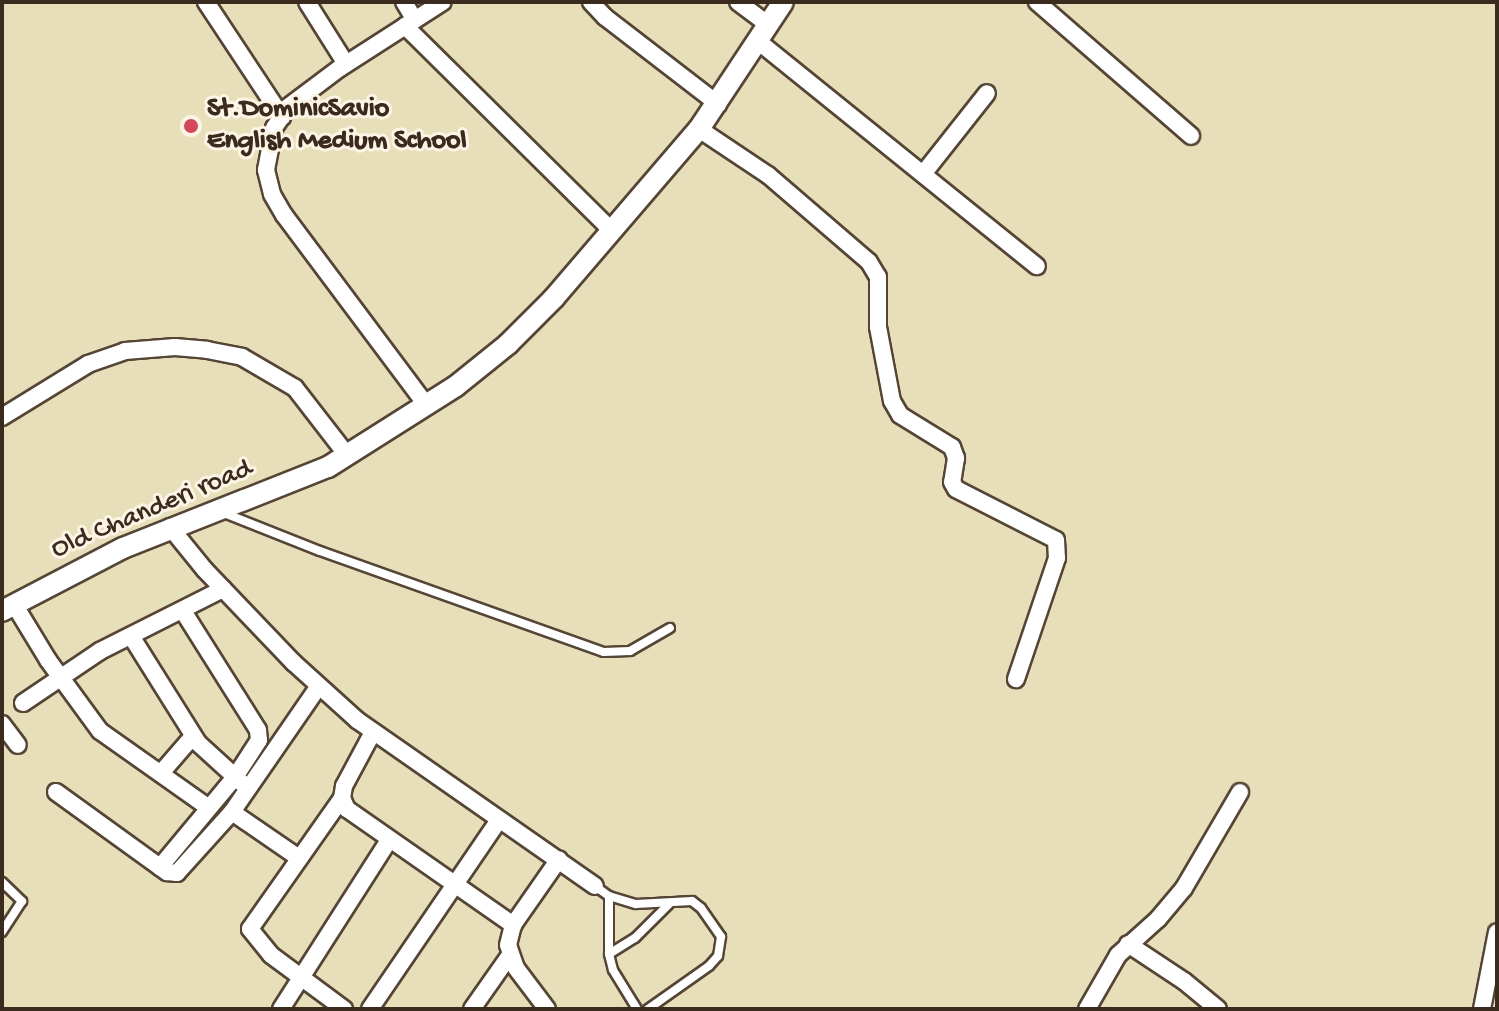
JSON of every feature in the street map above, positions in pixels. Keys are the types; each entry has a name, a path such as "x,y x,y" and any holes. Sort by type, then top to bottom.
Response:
{"street":[{"path":"206,2 282,117"},
{"path":"307,2 346,64"},
{"path":"404,2 410,23 612,231"},
{"path":"427,406 284,215 272,194 266,170 268,149 288,107 346,64 443,2"},
{"path":"591,2 605,17 718,104"},
{"path":"738,2 764,33 923,174 1037,266"},
{"name":"Old Chanderi road","path":"8,608 170,527 337,461 427,406 508,344 554,298 699,129 783,2"},
{"path":"1037,2 1191,136"},
{"path":"923,174 987,93"},
{"path":"699,129 778,183 869,262 878,277 878,327 892,401 900,415 952,447 956,489 1049,535 1059,548 1016,679"},
{"path":"2,417 88,364 125,351 175,347 207,350 242,357 295,388 337,461"},
{"path":"170,527 223,589 319,686 373,732 602,891"},
{"path":"23,703 131,636 223,589"},
{"path":"8,608 100,731 209,808"},
{"path":"56,792 173,874 182,871 232,812 259,735 183,611"},
{"path":"131,636 193,736 241,782"},
{"path":"160,867 209,808 241,782 319,686"},
{"path":"2,724 18,745"},
{"path":"344,1009 258,943 250,929 342,798 344,786 373,732"},
{"path":"161,773 193,736"},
{"path":"1087,1009 1105,974 1128,944 1158,919 1184,888 1240,792"},
{"path":"342,798 347,809 513,925"},
{"path":"232,812 299,858"},
{"path":"370,1009 499,820"},
{"path":"281,1009 389,840"},
{"path":"547,1009 510,955 508,945 513,925 559,859"},
{"path":"1482,1009 1497,932"},
{"path":"1128,944 1184,981 1218,1009"},
{"path":"472,1009 510,955"}],"lane":[{"path":"216,510 320,551 604,652 630,651 670,628"},
{"path":"2,882 22,901 2,932"},
{"path":"637,1009 613,970 602,891 636,904 692,901 701,908 721,937 721,946 709,966 648,1009"},
{"path":"609,954 635,938 669,903"}],"place":[{"name":"St.DominicSavio English Medium School","path":"191,126"}]}
